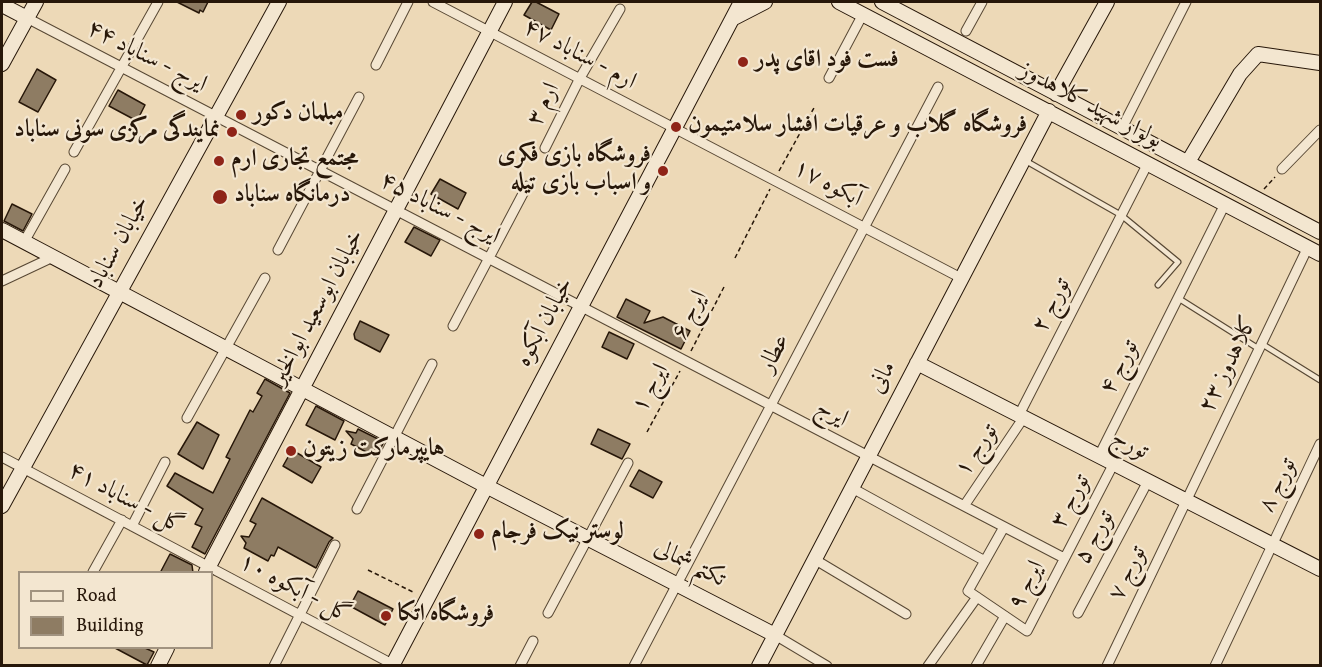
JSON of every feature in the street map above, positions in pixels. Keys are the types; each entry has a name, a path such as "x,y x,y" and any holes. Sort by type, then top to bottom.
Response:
{"street":[{"path":"2,64 36,2"},
{"path":"74,152 158,2"},
{"name":"خیابان سناباد","path":"2,506 279,2"},
{"path":"376,65 408,2"},
{"name":"ارم - سناباد ۴۷","path":"433,2 675,128"},
{"name":"خیابان ابوسعید ابوالخیر","path":"208,570 506,2"},
{"name":"خیابان آبکوه","path":"393,665 741,2"},
{"path":"732,19 765,2"},
{"name":"بولوار شهید کلاهدوز","path":"839,2 1314,250"},
{"name":"بولوار شهید کلاهدوز","path":"882,2 1319,232"},
{"path":"966,31 982,2"},
{"path":"1056,94 1107,2"},
{"path":"1122,128 1186,2"},
{"path":"2,5 27,18"},
{"name":"ارم ۳","path":"545,148 580,78 620,9"},
{"path":"829,78 863,14"},
{"name":"ایرج - سناباد ۴۴","path":"27,18 216,116"},
{"path":"1188,162 1240,74 1258,54 1320,63"},
{"name":"عطار","path":"634,666 938,87"},
{"path":"278,250 359,97"},
{"name":"مانی","path":"759,666 1049,111"},
{"name":"ایرج - سناباد ۴۵","path":"216,116 581,306"},
{"name":"آبکوه ۱۷","path":"675,128 962,278"},
{"path":"1282,169 1320,130"},
{"name":"تورج ۲","path":"1021,416 1148,163"},
{"path":"24,242 65,169"},
{"path":"453,326 527,186"},
{"name":"تورج ۴","path":"1099,456 1225,204"},
{"name":"تکتم شمالی","path":"2,230 486,486 775,635"},
{"path":"1314,250 1319,232"},
{"name":"کلاهدوز ۲۳","path":"1186,500 1260,346 1314,250"},
{"path":"2,281 53,257"},
{"path":"187,418 265,278"},
{"name":"ایرج","path":"581,306 1064,558"},
{"name":"تورج","path":"917,363 1320,569"},
{"path":"357,509 432,364"},
{"name":"تورج ۱","path":"964,506 1021,416"},
{"name":"تورج ۸","path":"1215,666 1320,444"},
{"name":"گل - سناباد ۴۱","path":"4,461 122,520 208,570"},
{"path":"132,526 165,462"},
{"path":"549,613 628,463"},
{"name":"تورج ۳","path":"1064,558 1114,463"},
{"name":"تورج ۵","path":"1078,613 1148,481"},
{"path":"852,488 985,561"},
{"name":"تورج ۷","path":"1107,666 1186,500"},
{"path":"94,571 122,520"},
{"path":"976,666 1005,616 968,591 1004,527"},
{"path":"274,666 335,545"},
{"name":"ایرج ۹","path":"1005,616 1027,631 1064,558"},
{"path":"814,559 906,614"},
{"name":"گل - آبکوه ۱۰","path":"213,572 299,614 393,665"},
{"path":"928,666 976,597"},
{"path":"775,635 827,666"},
{"path":"520,666 532,641"},
{"path":"158,666 166,649"}],"lane":[{"path":"1023,159 1121,215 1178,262 1158,285"},
{"path":"1178,298 1320,380"}],"path":[{"path":"735,258 774,180 815,106"},
{"path":"1255,198 1282,169"},
{"name":"ایرج ۶","path":"686,361 725,285"},
{"name":"ایرج ۱","path":"647,432 686,361"},
{"path":"368,570 427,598"}],"building":[{"path":"177,2 208,2 203,12 200,10 199,13"},
{"path":"532,2 559,14 551,30 524,15"},
{"path":"37,69 56,80 38,112 19,102"},
{"path":"118,90 145,105 137,121 109,106"},
{"path":"440,179 466,193 458,209 431,194"},
{"path":"12,204 32,214 23,231 4,221"},
{"path":"414,227 440,240 431,256 405,242"},
{"path":"626,299 650,311 644,323 663,317 690,331 681,349 617,317"},
{"path":"360,321 389,335 380,352 355,339 354,334"},
{"path":"609,332 634,344 627,359 602,347"},
{"path":"265,379 290,393 205,554 192,547 202,527 195,524 203,509 167,486 175,473 213,493 230,459 226,457 250,410 253,412 262,396 257,393"},
{"path":"316,406 344,421 335,440 306,425"},
{"path":"197,422 219,435 203,469 178,454"},
{"path":"358,429 384,442 376,457 351,444 353,439 346,431 356,433"},
{"path":"598,429 630,444 622,459 591,444"},
{"path":"292,450 321,467 312,483 283,466"},
{"path":"639,470 662,482 653,498 630,486"},
{"path":"262,498 333,538 316,568 278,547 274,556 271,555 268,561 244,548 246,543 241,536 249,537 256,524 250,521"},
{"path":"170,554 192,565 193,571 161,571"},
{"path":"358,591 393,609 385,625 350,606"},
{"path":"117,649 147,649 154,652 147,665"}],"place":[{"name":"فست فود اقای پدر","path":"743,62"},
{"name":"مبلمان دكور","path":"241,115"},
{"name":"فروشگاه گلاب و عرقیات افشار سلامتیمون","path":"676,127"},
{"name":"نمایندگی مرکزی سونی سناباد","path":"232,132"},
{"name":"مجتمع تجاری ارم","path":"219,161"},
{"name":"فروشگاه بازی فکری و اسباب بازی تیله","path":"663,171"},
{"name":"درمانگاه سناباد","path":"220,197"},
{"name":"هایپرمارکت زیتون","path":"291,451"},
{"name":"لوستر نیک فرجام","path":"479,534"},
{"name":"فروشگاه اتکا","path":"386,616"}]}
